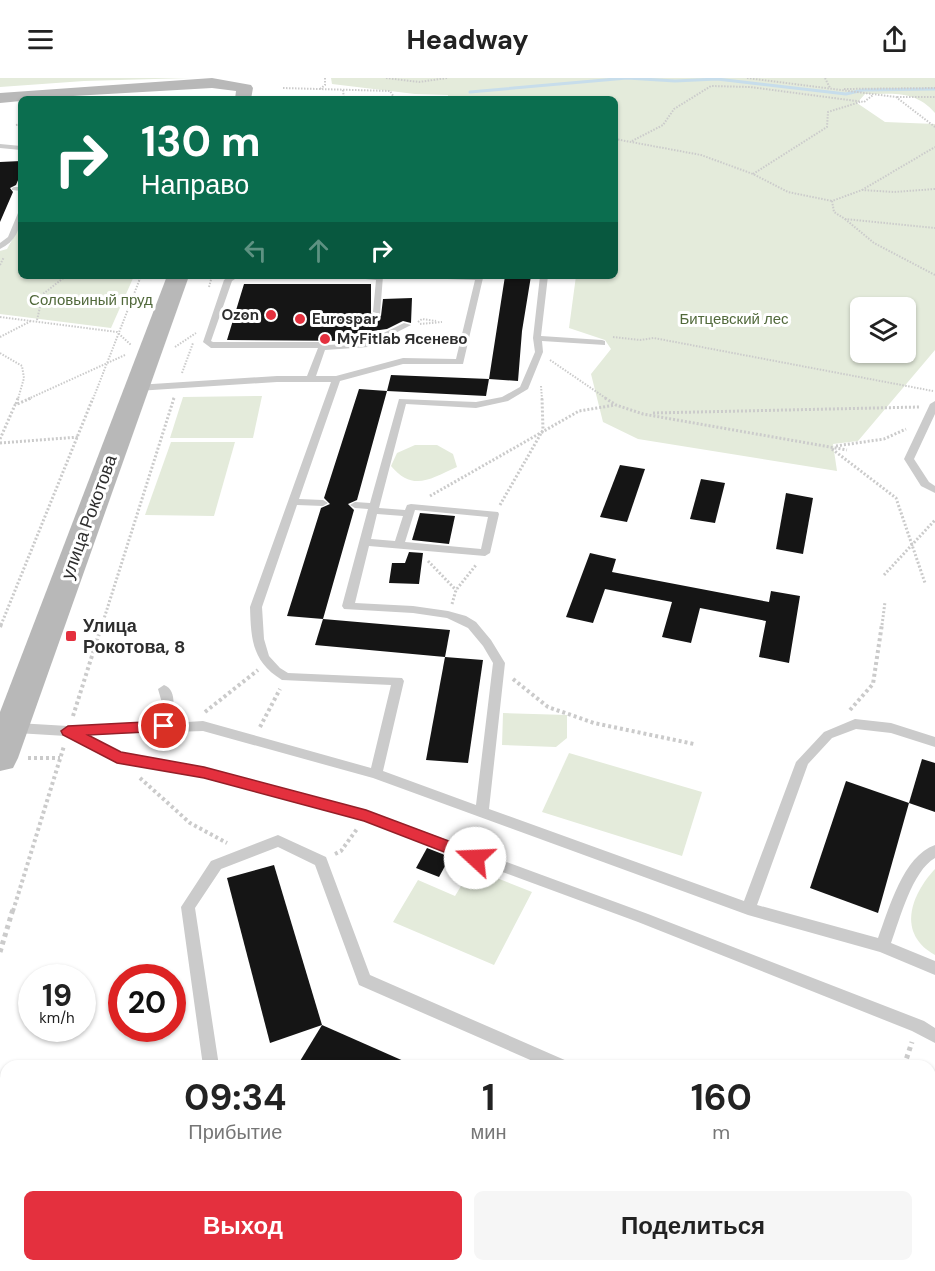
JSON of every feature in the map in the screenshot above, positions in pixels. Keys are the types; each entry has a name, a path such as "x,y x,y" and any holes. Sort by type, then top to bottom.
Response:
{"street":[{"path":"53,96 212,83 244,95"},
{"path":"0,98 18,98"},
{"name":"улица Рокотова","path":"4,738 137,388 144,350 177,279"}],"lane":[{"path":"0,146 18,148"},
{"path":"0,247 11,238 18,222"},
{"path":"230,279 228,280 207,342 211,345 323,345 323,348 365,345 410,325"},
{"path":"376,312 380,279"},
{"path":"137,388 311,377 336,380 403,361 460,362 479,279"},
{"path":"482,810 499,663 489,644 471,624 449,614 348,606 402,401 476,405 506,399 524,389 539,352 537,339 544,279"},
{"path":"537,339 602,344"},
{"path":"311,377 323,348"},
{"path":"336,380 256,607 257,637 266,664 286,677 398,681 376,774"},
{"path":"931,406 909,459 925,484 935,490"},
{"path":"294,502 323,503"},
{"path":"355,505 494,514 485,553 366,542"},
{"path":"399,545 410,510"},
{"path":"164,689 168,703 164,726"},
{"path":"748,909 802,762 828,735 855,724 891,728 935,742"},
{"path":"4,738 68,731 203,726 376,774 482,810 748,909 882,946 935,968"},
{"path":"68,731 117,757 204,772 366,816 654,923 918,1026 935,1036"},
{"path":"210,1060 188,907 216,865 278,842 321,861 364,980 547,1060"},
{"path":"882,946 915,866 931,851 935,851"}],"path":[{"path":"320,89 325,85 325,78"},
{"path":"386,78 419,81 447,78"},
{"path":"747,78 873,95 935,97"},
{"path":"825,78 830,88"},
{"path":"632,141 663,125 674,110 711,86 750,87 860,102"},
{"path":"278,88 390,91 393,96"},
{"path":"841,90 935,88"},
{"path":"343,90 344,96"},
{"path":"753,174 770,160 816,136 827,127 828,112 870,100 873,95"},
{"path":"896,97 935,127"},
{"path":"618,140 701,155 753,174 788,192 832,201 862,190 935,147"},
{"path":"862,190 894,192 935,189"},
{"path":"832,201 834,212 874,243 935,275"},
{"path":"845,219 935,228"},
{"path":"37,320 42,294 62,279"},
{"path":"0,627 79,437 117,332 140,279"},
{"path":"208,287 211,279"},
{"path":"0,317 117,332 144,350"},
{"path":"422,319 442,322 422,324 410,325 422,319"},
{"path":"0,338 33,320"},
{"path":"0,952 199,321"},
{"path":"15,405 106,364 144,350 172,349 196,333"},
{"path":"670,341 935,392 931,406 920,414"},
{"path":"539,352 616,405 643,414 847,450"},
{"path":"494,514 543,430 539,352"},
{"path":"0,353 17,358 24,368 24,382 0,441 79,437"},
{"path":"410,510 543,430 579,411 616,405"},
{"path":"643,414 931,406"},
{"path":"829,447 884,439 903,432 909,427"},
{"path":"829,447 873,477 896,498 925,583"},
{"path":"884,575 893,562 912,546 935,520"},
{"path":"414,546 456,590"},
{"path":"449,614 456,590 485,553"},
{"path":"828,735 873,684 885,602"},
{"path":"188,726 266,664"},
{"path":"498,668 548,707 594,723 694,744"},
{"path":"253,740 286,677"},
{"path":"117,757 190,823 246,854"},
{"path":"321,861 341,851 366,816"},
{"path":"905,1060 918,1026"}],"green space":[{"path":"0,78 190,78 84,81 0,87"},
{"name":"Битцевский лес","path":"331,78 935,78 935,113 920,100 903,95 865,94 857,103 885,122 935,124 935,350 858,441 833,444 837,471 638,439 603,422 591,374 611,349 605,340 569,328 576,279 618,279 618,96 415,94 332,84"},
{"name":"Соловьиный пруд","path":"18,229 18,279 133,279 111,328 0,314 0,251 7,249"},
{"path":"262,396 253,438 170,438 183,397"},
{"path":"171,442 235,442 214,516 145,515"},
{"path":"415,445 437,445 453,454 457,467 422,481 407,479 391,466 397,453"},
{"path":"503,713 567,715 567,738 556,747 502,745"},
{"path":"569,753 702,792 682,856 542,812"},
{"path":"472,868 532,892 494,965 393,922 418,880 455,896"},
{"path":"935,869 935,955 915,936 911,914 919,891"}],"building":[{"path":"18,161 18,180 16,185 10,188 13,192 0,222 0,162"},
{"path":"505,279 531,279 522,331 518,381 489,379"},
{"name":"Eurospar","path":"244,284 371,284 371,313 381,316 383,299 412,298 411,323 403,321 387,329 365,332 362,341 227,340"},
{"path":"391,375 489,379 486,396 387,391"},
{"path":"359,389 387,391 357,500 348,504 354,510 323,619 287,616 321,508 330,504 324,498"},
{"path":"620,465 645,469 627,522 600,517"},
{"path":"701,479 725,483 715,523 690,519"},
{"path":"786,493 813,498 803,554 776,549"},
{"path":"420,513 455,516 449,544 412,540"},
{"path":"409,552 423,553 419,584 389,583 392,563 405,563"},
{"path":"590,553 616,559 612,572 769,602 771,591 800,596 789,663 759,657 766,621 700,608 691,643 662,637 672,602 605,589 593,623 566,617"},
{"path":"323,619 450,630 445,657 315,645"},
{"path":"445,657 483,660 468,763 426,760"},
{"path":"922,759 935,763 935,812 909,803"},
{"path":"846,781 909,803 878,913 810,888"},
{"path":"427,848 450,857 439,877 416,868"},
{"path":"274,865 322,1025 270,1043 227,878"},
{"path":"322,1025 401,1060 301,1060"}],"waterway":[{"path":"470,92 627,78 675,81 717,79 846,94 863,90 935,89"}],"place":[{"name":"Ozon","path":"271,315"},
{"name":"Eurospar","path":"300,319"},
{"name":"MyFitlab Ясенево","path":"325,339"},
{"name":"Улица Рокотова, 8","path":"71,636"}],"route":[{"path":"164,726 68,731 117,757 204,772 366,816 475,858"}]}
